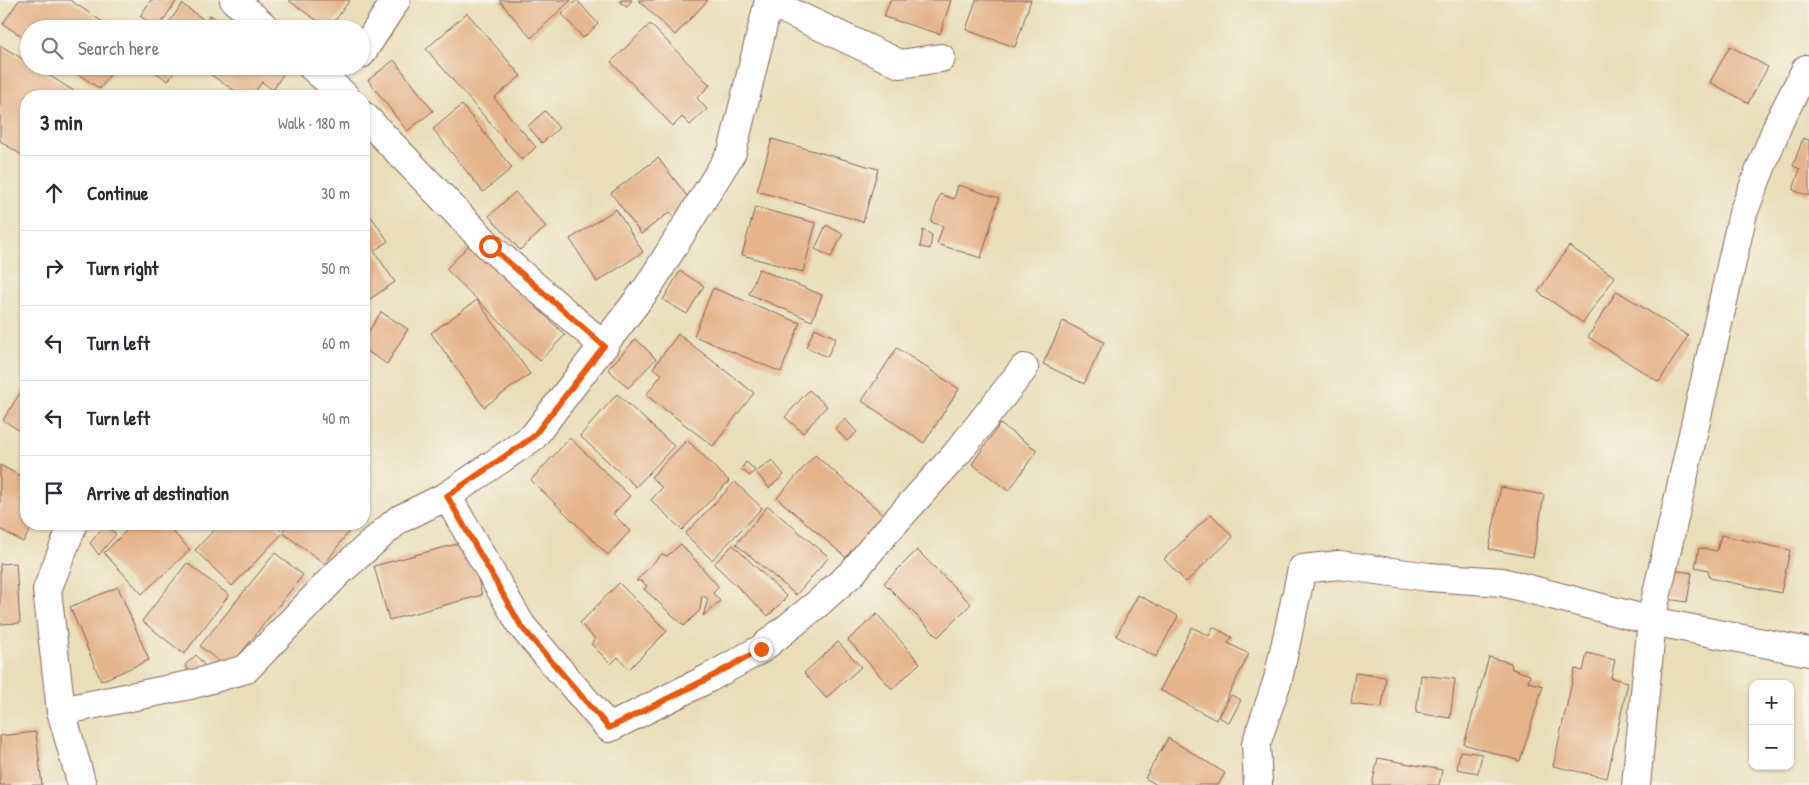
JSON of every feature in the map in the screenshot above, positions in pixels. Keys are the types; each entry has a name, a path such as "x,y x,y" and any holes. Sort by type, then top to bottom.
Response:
{"street":[{"path":"234,0 257,20"},
{"path":"370,40 396,0"},
{"path":"61,711 190,685 246,669 338,573 398,520 447,496 533,437 648,287 732,152 769,1 900,64 941,58"},
{"path":"1636,785 1652,621 1743,213 1779,122 1806,69"},
{"path":"320,75 335,90"},
{"path":"341,90 348,75"},
{"path":"370,122 490,246 604,346"},
{"path":"447,496 521,626 609,728 709,678 761,649 816,605 852,573 958,452 1024,368"},
{"path":"72,530 47,590 61,711 82,785"},
{"path":"1258,785 1256,744 1278,679 1302,569 1339,565 1429,577 1502,582 1652,621 1809,652"}],"building":[{"path":"19,0 70,0 100,20 20,20 20,35 3,24"},
{"path":"151,0 177,0 163,20 146,20 140,16"},
{"path":"288,0 350,0 336,20 316,20"},
{"path":"499,0 571,0 531,38"},
{"path":"577,0 598,24 583,38 562,14"},
{"path":"621,0 632,0 627,7 620,2"},
{"path":"638,0 708,0 675,35"},
{"path":"890,0 951,0 940,34 884,17"},
{"path":"976,0 1031,0 1015,47 966,30"},
{"path":"182,4 203,19 202,20 170,20"},
{"path":"467,13 521,76 494,98 536,147 522,160 426,49"},
{"path":"210,15 217,20 206,20"},
{"path":"650,24 710,85 697,98 707,109 690,125 682,117 673,126 611,62"},
{"path":"0,45 20,57 20,75 48,75 72,90 20,90 20,154 0,141"},
{"path":"1730,46 1768,67 1748,103 1710,82"},
{"path":"394,60 433,111 407,131 368,80"},
{"path":"79,75 110,75 100,89"},
{"path":"159,75 172,75 168,81"},
{"path":"211,75 283,75 273,90 262,82 256,90 233,90"},
{"path":"462,105 512,168 483,192 433,129"},
{"path":"545,111 559,128 542,143 528,126"},
{"path":"1803,138 1809,140 1809,196 1793,190 1800,169 1793,166"},
{"path":"772,139 878,169 863,222 757,191"},
{"path":"658,158 693,204 675,218 670,212 641,234 611,193"},
{"path":"958,185 999,198 981,258 937,244 943,226 931,222 940,194 954,199"},
{"path":"515,192 546,227 520,250 489,216"},
{"path":"755,207 816,223 803,272 742,255"},
{"path":"616,209 643,252 597,282 570,239"},
{"path":"370,215 388,241 374,251 395,282 370,299"},
{"path":"826,225 843,234 831,257 815,249"},
{"path":"923,230 932,235 930,249 920,247"},
{"path":"471,243 565,335 540,361 446,269"},
{"path":"1569,246 1615,277 1583,323 1538,292"},
{"path":"759,269 822,295 812,321 749,294"},
{"path":"680,271 704,286 687,314 663,300"},
{"path":"713,288 800,323 781,372 694,336"},
{"path":"1617,291 1688,336 1659,382 1588,337"},
{"path":"477,300 530,374 484,407 431,333"},
{"path":"381,312 408,329 387,364 370,353 370,329"},
{"path":"1063,321 1104,342 1084,384 1043,364"},
{"path":"815,328 836,338 827,357 806,347"},
{"path":"678,334 754,393 713,446 646,395 662,374 653,368"},
{"path":"636,339 656,359 628,388 608,369"},
{"path":"897,348 959,389 924,443 862,401"},
{"path":"809,390 827,406 803,433 785,417"},
{"path":"20,393 20,431 3,420"},
{"path":"617,394 674,446 636,487 580,436"},
{"path":"845,419 857,432 847,441 835,428"},
{"path":"1000,424 1037,450 1009,491 972,464"},
{"path":"570,438 630,496 613,514 630,531 608,555 531,480"},
{"path":"687,440 729,481 682,530 651,500 662,488 651,477"},
{"path":"815,455 886,517 849,560 777,498"},
{"path":"772,460 784,475 769,488 756,472"},
{"path":"746,462 755,470 750,476 741,469"},
{"path":"0,465 20,476 20,530 30,530 23,542 0,529"},
{"path":"735,482 762,508 712,560 685,534"},
{"path":"1501,487 1544,495 1533,557 1489,549"},
{"path":"768,506 829,557 796,595 736,544"},
{"path":"1211,514 1233,537 1186,582 1164,559"},
{"path":"101,530 111,530 116,534 99,555 90,543"},
{"path":"127,530 172,530 190,550 142,594 104,553"},
{"path":"214,530 280,530 282,532 284,530 350,530 325,564 283,533 232,586 195,550"},
{"path":"1721,535 1790,550 1781,593 1710,578 1708,570 1695,567 1699,548 1717,551"},
{"path":"468,541 482,595 389,620 374,566"},
{"path":"681,544 719,587 713,593 720,601 703,616 708,599 702,595 700,610 684,626 644,589 647,586 641,581 636,581 662,554 667,556"},
{"path":"733,545 787,597 768,616 714,564"},
{"path":"917,550 971,604 938,637 884,583"},
{"path":"275,553 303,575 228,669 200,646"},
{"path":"16,563 20,623 0,624 0,564"},
{"path":"187,563 229,595 184,654 142,621"},
{"path":"1672,570 1692,573 1687,602 1667,599"},
{"path":"619,583 667,631 629,669 618,657 611,664 591,644 595,639 580,623"},
{"path":"118,587 149,660 101,681 70,607"},
{"path":"1138,595 1178,616 1156,657 1116,636"},
{"path":"877,614 920,663 892,689 848,640"},
{"path":"1192,627 1209,636 1213,627 1232,637 1228,643 1249,654 1216,720 1160,690"},
{"path":"838,642 861,667 826,698 804,673"},
{"path":"1587,653 1615,660 1611,678 1628,682 1607,778 1553,766 1575,669 1583,671"},
{"path":"196,655 205,666 193,676 185,665"},
{"path":"1489,657 1511,663 1512,669 1530,675 1528,682 1543,686 1520,761 1464,744"},
{"path":"1355,673 1386,677 1382,708 1351,704"},
{"path":"1421,675 1455,679 1450,718 1416,713"},
{"path":"1231,695 1241,700 1229,723 1219,717"},
{"path":"36,732 42,785 0,785 0,736"},
{"path":"1168,738 1225,773 1218,785 1157,785 1145,778"},
{"path":"1460,751 1482,754 1478,773 1457,769"},
{"path":"1378,758 1442,770 1439,785 1372,785"}],"route":[{"path":"490,246 604,346 533,437 447,496 521,626 609,728 709,678 761,649"}]}
